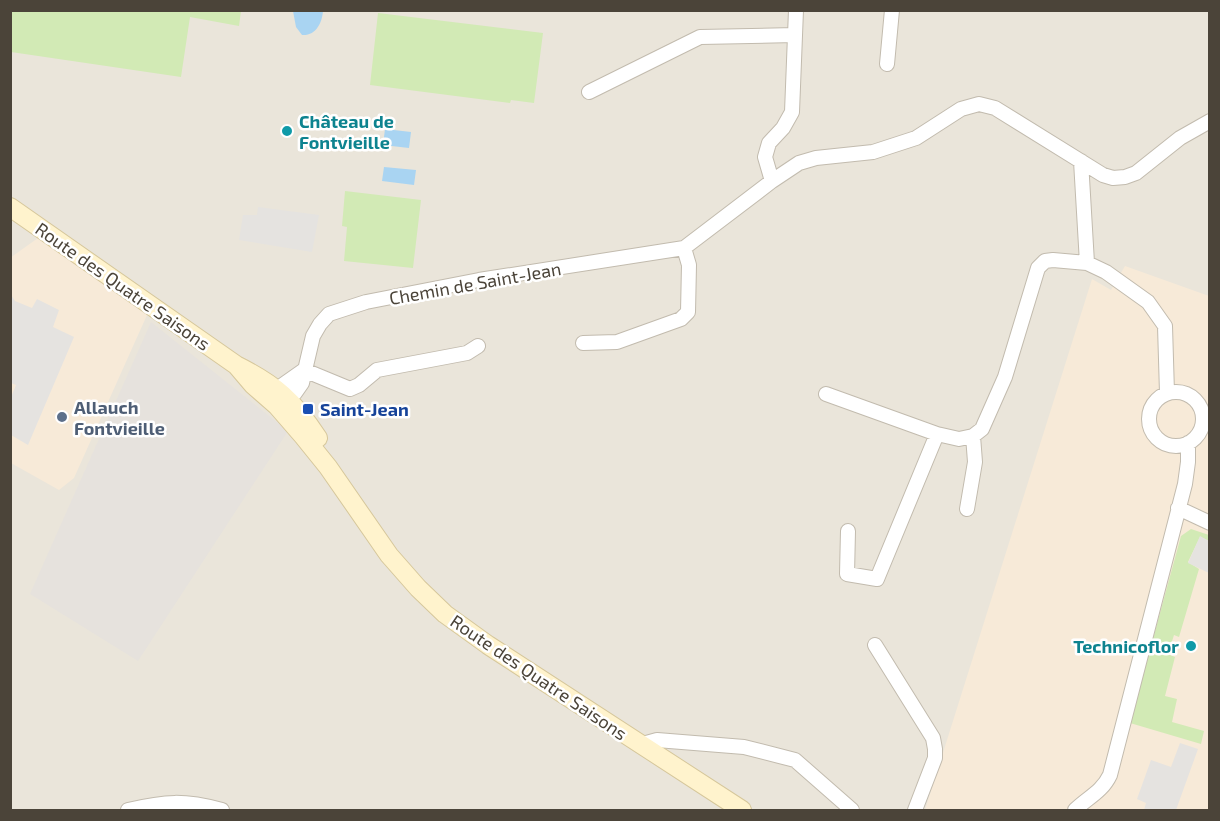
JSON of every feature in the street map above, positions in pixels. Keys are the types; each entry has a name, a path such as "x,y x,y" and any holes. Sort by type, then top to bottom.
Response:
{"main road":[{"name":"Route des Quatre Saisons","path":"10,207 236,365 253,385 278,398 389,555 445,614 639,745 742,810"}],"street":[{"path":"772,181 765,157 769,143 783,128 792,112 796,10"},
{"path":"887,64 892,10"},
{"path":"589,92 700,37 795,35"},
{"path":"583,343 617,342 681,319 688,312 689,266 684,248 799,163 816,158 873,152 916,138 961,109 979,104 995,108 1103,175 1113,178 1125,177 1136,173 1180,138 1209,121"},
{"path":"1081,161 1087,263"},
{"name":"Chemin de Saint-Jean","path":"278,398 302,382 313,336 329,314 366,302 478,280 684,248"},
{"path":"826,394 937,434 959,440 973,436 982,429 1005,377 1038,268 1045,261 1053,260 1087,263 1106,272 1148,302 1165,326 1167,393"},
{"path":"304,370 350,389 358,386 377,370 467,353 478,346"},
{"path":"1167,393 1183,393 1191,396 1201,408 1202,425 1188,443 1171,445 1163,442 1151,429 1149,420 1154,404 1167,393"},
{"path":"848,531 847,574 877,579 937,434"},
{"path":"967,509 975,462 973,436"},
{"path":"1075,810 1101,790 1110,775 1178,508 1188,462 1188,443"},
{"path":"1178,508 1209,523"},
{"path":"875,645 933,738 934,758 915,810"},
{"path":"639,745 657,740 744,747 795,760 852,810"},
{"path":"128,810 156,803 181,801 222,810"}],"shaded area":[{"path":"11,11 1209,11 1209,810 11,810"},
{"path":"258,207 319,215 312,252 239,240 243,215 257,215"},
{"path":"38,238 147,315 74,478 59,490 11,463 10,258"},
{"path":"1125,266 1209,296 1209,810 925,810 1092,279 1111,290"},
{"path":"11,295 15,301 32,308 37,299 59,310 53,327 74,337 28,445 11,435 11,397 16,385 11,383"},
{"path":"151,322 288,431 138,661 30,594"},
{"path":"1200,536 1209,541 1209,573 1188,563"},
{"path":"1180,743 1198,749 1176,810 1144,810 1146,803 1137,799 1151,760 1171,767"}],"green space":[{"path":"10,11 241,11 239,26 190,17 181,77 11,52"},
{"path":"378,13 543,33 534,103 511,100 510,103 370,85"},
{"path":"345,191 421,200 413,268 344,261 347,227 342,226"},
{"path":"1191,529 1209,535 1209,541 1200,537 1188,562 1199,569 1179,637 1174,635 1168,654 1175,657 1165,696 1177,699 1172,722 1204,731 1201,744 1130,723 1181,536"}],"water":[{"path":"293,11 323,11 315,31 302,35 296,27"},
{"path":"385,129 411,132 409,148 383,145"},
{"path":"384,167 416,170 414,185 382,181"}],"place":[{"name":"Château de Fontvieille","path":"287,131"},
{"name":"Saint-Jean","path":"308,409"},
{"name":"Allauch Fontvieille","path":"62,417"},
{"name":"Technicoflor","path":"1191,646"}]}
